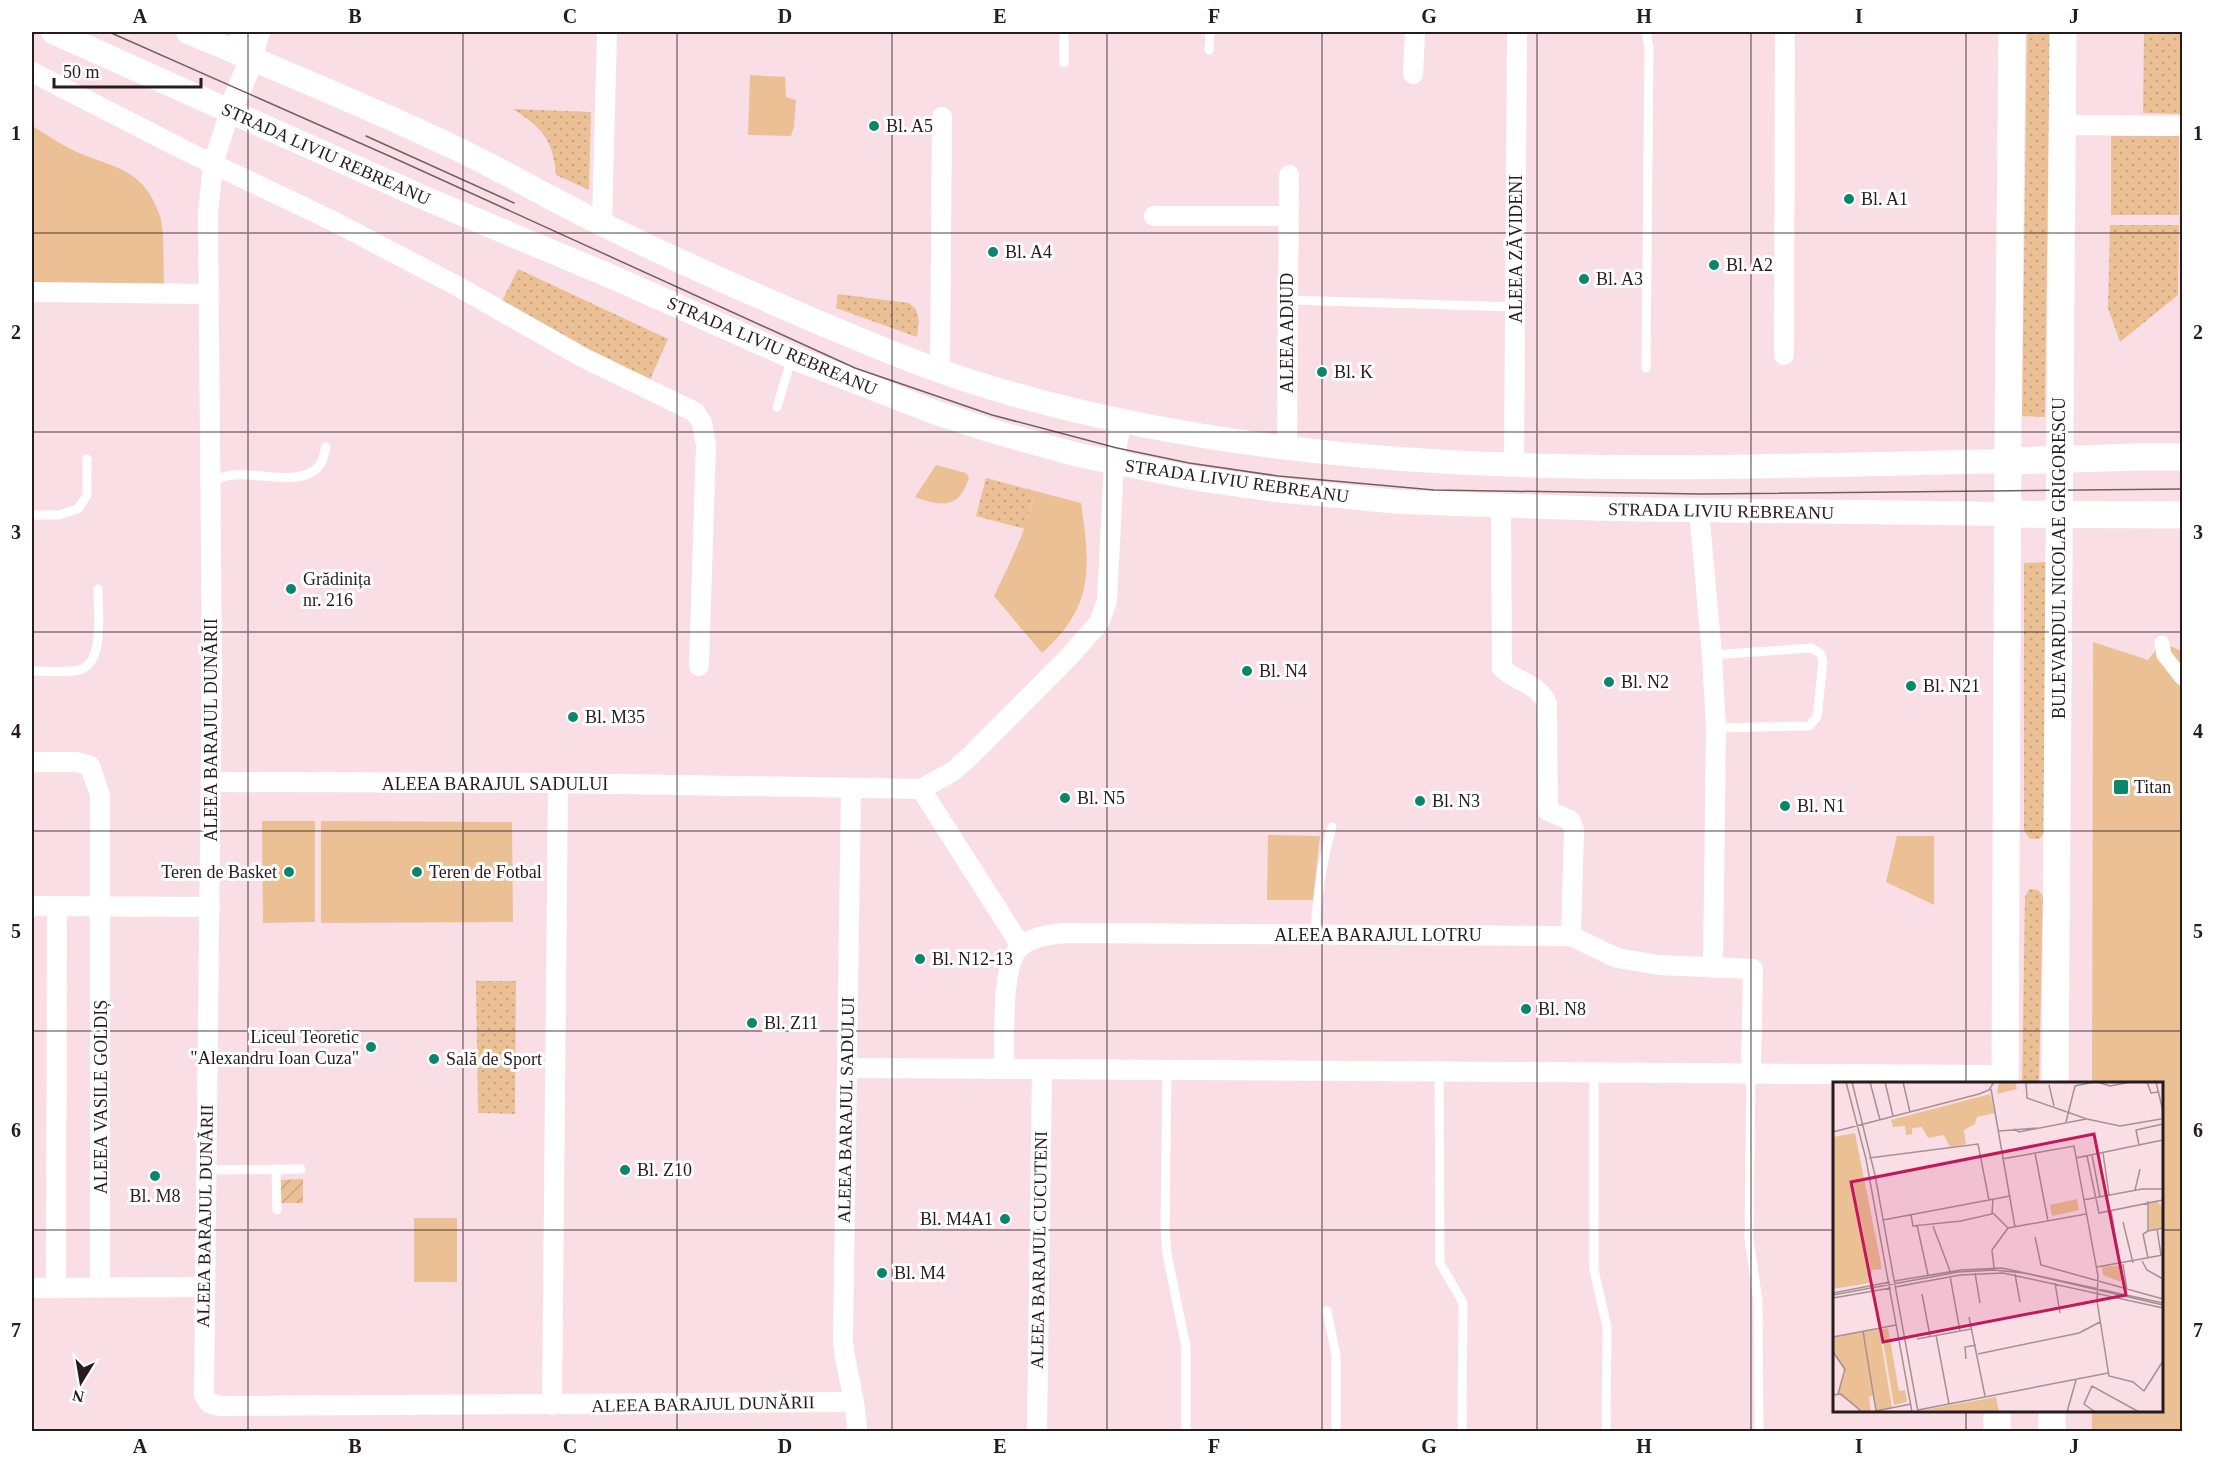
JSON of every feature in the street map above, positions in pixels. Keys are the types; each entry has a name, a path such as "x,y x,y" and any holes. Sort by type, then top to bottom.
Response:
{"main road":[{"path":"2005,1079 2012,32"},
{"name":"BULEVARDUL NICOLAE GRIGORESCU","path":"2055,1082 2062,32"},
{"name":"STRADA LIVIU REBREANU","path":"2008,461 2182,457"},
{"name":"STRADA LIVIU REBREANU","path":"2007,514 2182,515"},
{"path":"1997,1412 1997,1431"},
{"path":"2052,1412 2052,1431"}],"street":[{"name":"STRADA LIVIU REBREANU","path":"53,32 422,197 867,388 992,431 1114,463 1198,479 1276,490 1388,501 1501,507 2007,514"},
{"name":"STRADA LIVIU REBREANU","path":"188,32 242,47 454,147 602,224 769,301 940,371 1040,402 1121,422 1184,435 1287,449 1415,462 1515,466 1811,465 2008,461"},
{"path":"231,111 242,47 260,32"},
{"path":"602,224 607,32"},
{"path":"1413,74 1414,32"},
{"name":"ALEEA ZĂVIDENI","path":"1515,466 1517,32"},
{"path":"1784,355 1785,32"},
{"path":"32,72 213,164 333,221 457,286 584,358 696,412 702,423 706,445 699,666"},
{"name":"ALEEA BARAJUL DUNĂRII","path":"231,111 213,164 208,214 211,782 203,1287 204,1395 209,1403 241,1406 854,1402"},
{"path":"940,371 942,117"},
{"path":"2061,125 2182,126"},
{"name":"ALEEA ADJUD","path":"1287,449 1289,175"},
{"path":"1154,216 1287,216"},
{"path":"32,292 208,294"},
{"name":"ALEEA BARAJUL SADULUI","path":"211,782 558,783 921,789 938,782 959,766 1066,660 1099,623 1107,601 1114,463 1121,422"},
{"path":"1501,507 1503,668 1509,675 1537,689 1544,695 1548,704 1548,812 1570,820 1574,830 1572,936"},
{"path":"1699,511 1716,728 1713,968"},
{"path":"2162,643 2164,655 2182,678"},
{"name":"ALEEA VASILE GOLDIȘ","path":"32,762 77,762 90,766 100,795 100,1287"},
{"path":"552,1405 558,783"},
{"name":"ALEEA BARAJUL SADULUI","path":"851,788 843,1342 857,1431"},
{"path":"921,789 1021,946 1012,957 1007,975 1004,1069"},
{"path":"32,906 210,907"},
{"path":"56,1288 57,907"},
{"name":"ALEEA BARAJUL LOTRU","path":"1021,946 1043,936 1068,933 1572,936 1617,958 1659,965 1753,969 1751,1073"},
{"path":"848,1068 1751,1073 2005,1079"},
{"name":"ALEEA BARAJUL CUCUTENI","path":"1036,1431 1042,1069"},
{"path":"32,1288 203,1287"}],"lane":[{"path":"1064,32 1064,63"},
{"path":"1209,50 1210,32"},
{"path":"1646,32 1649,48 1646,368"},
{"path":"1287,300 1515,307"},
{"path":"777,407 792,357"},
{"path":"209,489 217,478 234,475 269,478 298,477 321,463 326,447"},
{"path":"32,515 59,515 78,509 87,495 87,459"},
{"path":"32,671 80,670 88,665 95,655 98,589"},
{"path":"1712,655 1811,648 1820,653 1823,661 1817,717 1809,726 1716,728"},
{"path":"1315,934 1317,889 1332,827"},
{"path":"1167,1070 1165,1229 1167,1254 1186,1347 1186,1431"},
{"path":"1439,1072 1440,1263 1462,1303 1462,1431"},
{"path":"1594,1073 1594,1270 1607,1328 1606,1431"},
{"path":"1751,1073 1749,1238 1758,1301 1759,1431"},
{"path":"276,1169 277,1210"},
{"path":"206,1170 301,1169"},
{"path":"1327,1311 1336,1355 1336,1431"}],"shaded area":[{"path":"2027,32 2050,32 2045,417 2022,416"},
{"path":"2144,32 2182,32 2182,114 2143,113"},
{"path":"750,75 785,77 786,97 796,100 791,136 748,135"},
{"path":"513,109 591,112 589,190 556,175 549,143 532,122"},
{"path":"32,126 77,152 121,169 139,181 147,190 162,223 164,285 32,284"},
{"path":"2111,136 2179,136 2179,215 2111,215"},
{"path":"2110,225 2179,225 2178,295 2120,342 2108,308"},
{"path":"518,269 668,339 649,382 499,307"},
{"path":"838,294 909,303 916,309 919,321 917,337 836,308"},
{"path":"936,465 966,473 969,477 961,495 949,503 934,503 915,497"},
{"path":"986,478 1035,491 1025,529 976,516"},
{"path":"1035,491 1081,503 1087,566 1080,602 1072,619 1042,653 994,596 1023,532"},
{"path":"2047,562 2046,831 2039,839 2030,839 2024,831 2024,563"},
{"path":"2093,642 2148,660 2162,643 2182,651 2182,1431 2092,1431 2092,1412 2163,1412 2163,1082 2092,1082"},
{"name":"Teren de Basket","path":"262,821 315,821 315,922 263,923"},
{"name":"Teren de Fotbal","path":"321,821 512,822 513,922 321,923"},
{"path":"1268,835 1320,836 1313,900 1267,900"},
{"path":"1897,836 1934,836 1934,905 1886,882"},
{"path":"2029,889 2038,890 2043,896 2039,1082 2022,1082 2025,897"},
{"path":"476,981 516,981 515,1114 478,1113"},
{"path":"303,1179 303,1203 279,1203 279,1180"},
{"path":"414,1218 457,1218 457,1282 414,1282"}],"tram line":[{"path":"109,32 396,159 855,368 992,415 1117,448 1189,463 1278,476 1434,490 1701,494 2182,489"},
{"path":"366,136 514,203"}],"place":[{"name":"Bl. A5","path":"874,126"},
{"name":"Bl. A1","path":"1849,199"},
{"name":"Bl. A4","path":"993,252"},
{"name":"Bl. A2","path":"1714,265"},
{"name":"Bl. A3","path":"1584,279"},
{"name":"Bl. K","path":"1322,372"},
{"name":"Grădinița nr. 216","path":"291,589"},
{"name":"Bl. N4","path":"1247,671"},
{"name":"Bl. N2","path":"1609,682"},
{"name":"Bl. N21","path":"1911,686"},
{"name":"Bl. M35","path":"573,717"},
{"name":"Titan","path":"2121,787"},
{"name":"Bl. N5","path":"1065,798"},
{"name":"Bl. N3","path":"1420,801"},
{"name":"Bl. N1","path":"1785,806"},
{"name":"Teren de Basket","path":"289,872"},
{"name":"Teren de Fotbal","path":"417,872"},
{"name":"Bl. N12-13","path":"920,959"},
{"name":"Bl. N8","path":"1526,1009"},
{"name":"Bl. Z11","path":"752,1023"},
{"name":"Liceul Teoretic \"Alexandru Ioan Cuza\"","path":"371,1047"},
{"name":"Sală de Sport","path":"434,1059"},
{"name":"Bl. Z10","path":"625,1170"},
{"name":"Bl. M8","path":"155,1176"},
{"name":"Bl. M4A1","path":"1005,1219"},
{"name":"Bl. M4","path":"882,1273"}]}
